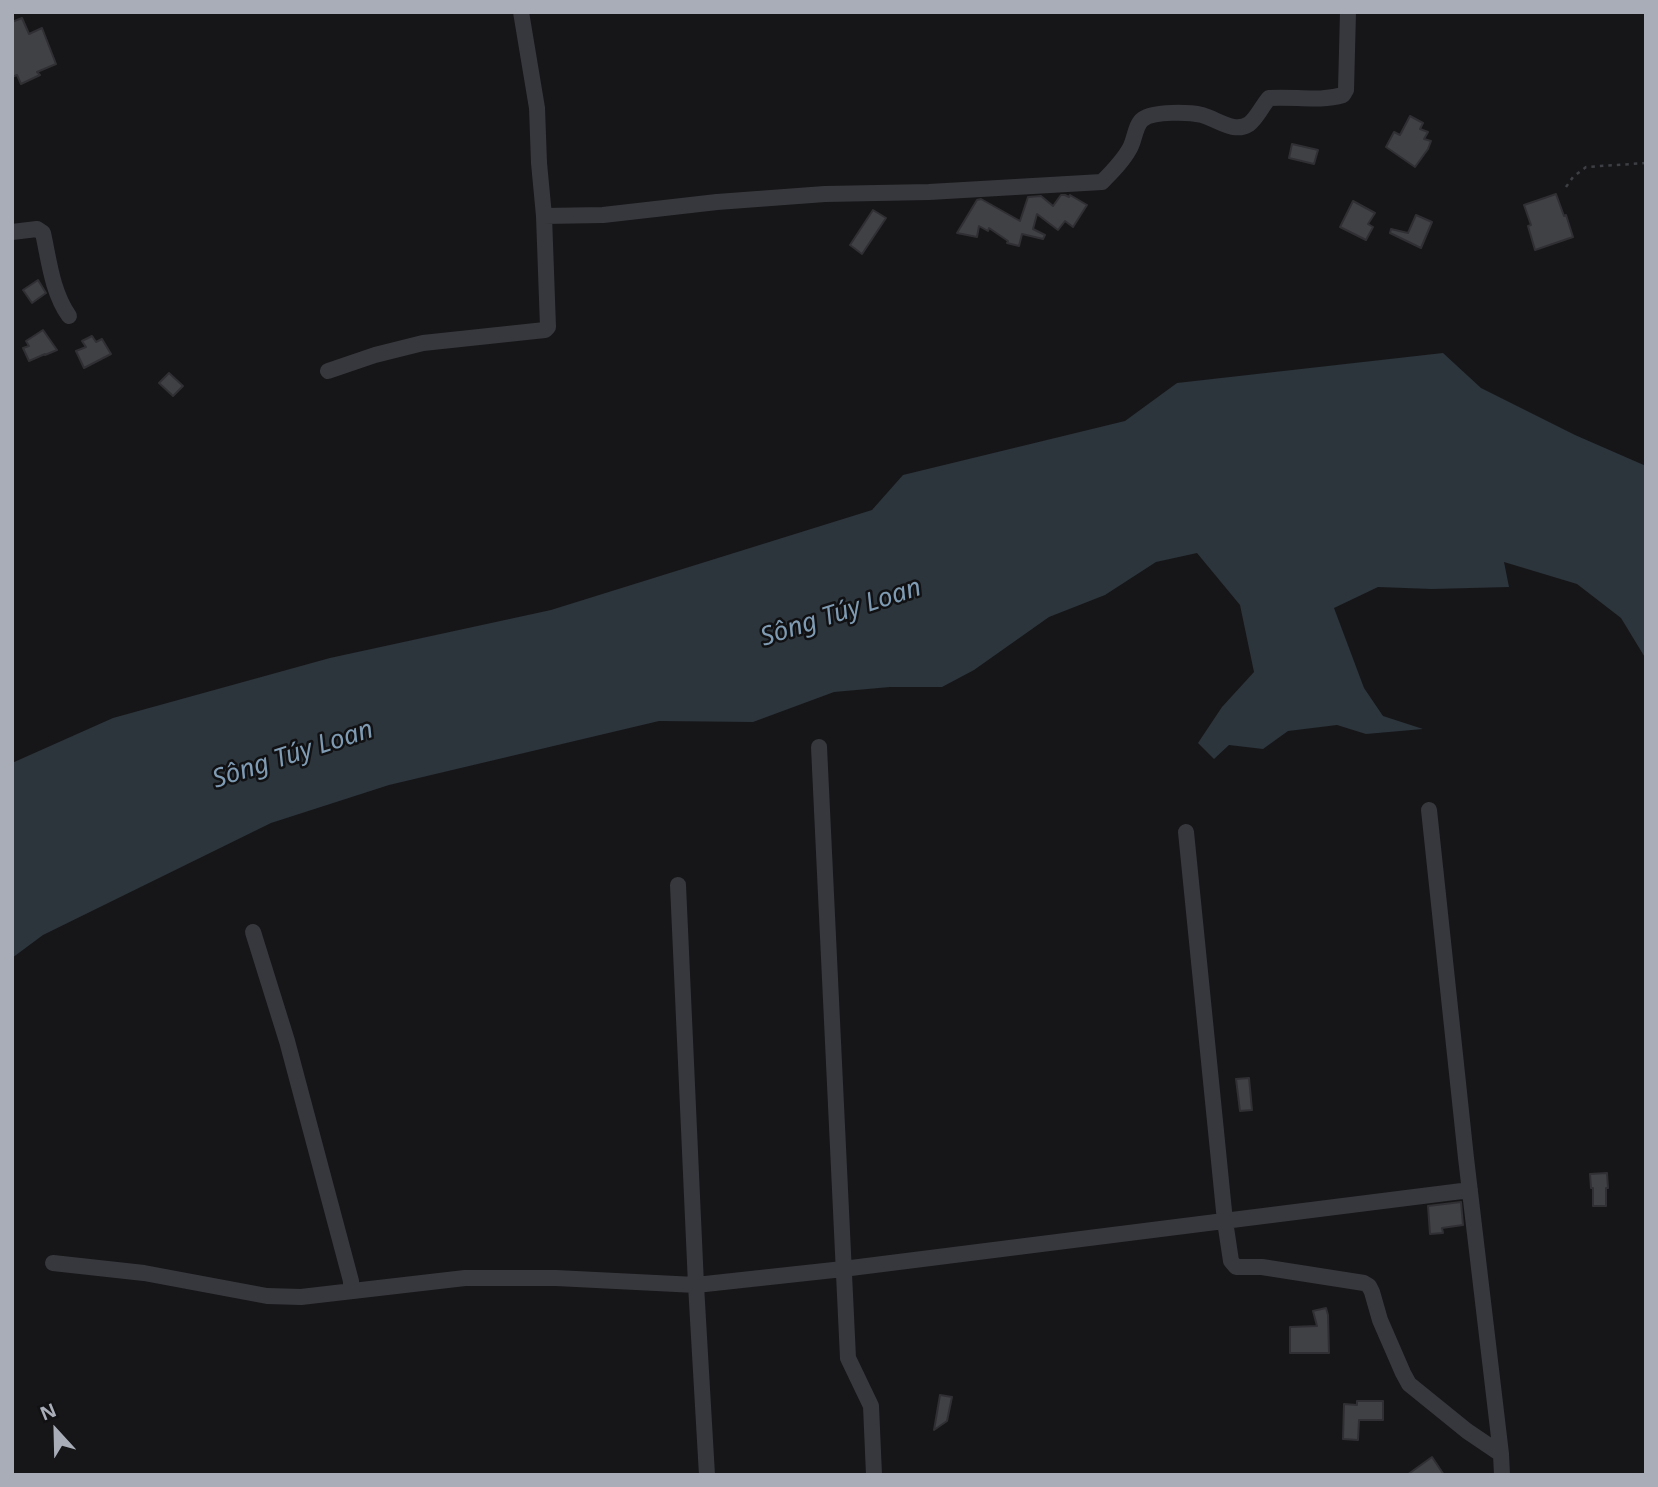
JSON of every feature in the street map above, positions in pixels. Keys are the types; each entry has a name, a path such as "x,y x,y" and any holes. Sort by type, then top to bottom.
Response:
{"street":[{"path":"328,371 375,355 424,343 545,330 548,327 537,108 521,12"},
{"path":"544,216 603,215 717,202 825,194 1102,182 1126,154 1140,122 1146,117 1159,113 1202,115 1229,126 1241,127 1249,123 1269,98 1320,100 1343,95 1346,90 1348,12"},
{"path":"12,232 37,229 44,233 61,305 69,316"},
{"path":"819,747 848,1358 871,1406 874,1475"},
{"path":"1429,810 1502,1454 1502,1475"},
{"path":"1186,832 1231,1261 1236,1267 1262,1267 1313,1274 1369,1286 1385,1331 1409,1384 1467,1431 1502,1454"},
{"path":"678,885 707,1475"},
{"path":"253,932 291,1054 351,1281 351,1291"},
{"path":"53,1263 144,1273 267,1296 302,1297 466,1278 556,1278 696,1285 1470,1190"}],"path":[{"path":"1566,187 1573,177 1586,167 1646,163"}],"water":[{"name":"Sông Túy Loan","path":"1443,353 1481,388 1575,435 1646,466 1646,659 1621,618 1577,584 1504,562 1509,587 1378,587 1334,608 1364,688 1383,716 1423,729 1366,734 1337,725 1288,731 1263,749 1229,745 1214,759 1198,743 1222,707 1254,672 1240,605 1197,553 1156,562 1105,595 1049,617 974,670 942,687 890,687 834,692 753,722 659,721 389,785 271,823 43,935 12,958 12,763 113,718 330,658 551,610 872,510 903,475 1125,421 1177,383"}],"building":[{"path":"22,18 29,34 42,28 56,64 37,72 40,75 21,84 17,75 12,77 12,22"},
{"path":"1410,116 1423,123 1420,129 1428,132 1424,139 1431,141 1415,167 1386,147 1394,132 1400,135"},
{"path":"1292,144 1318,150 1314,164 1289,158"},
{"path":"1556,194 1573,237 1535,250 1524,205"},
{"path":"1061,195 1070,195 1087,205 1073,227 1065,221 1058,230 1037,214 1033,229 1045,235 1043,239 1022,234 1019,246 1007,243 1008,241 989,228 988,231 979,226 977,237 957,233 977,200 981,199 1020,221 1028,197 1041,196 1053,206"},
{"path":"1353,201 1375,213 1368,224 1373,227 1366,240 1340,227"},
{"path":"873,210 886,218 862,254 850,245"},
{"path":"1416,215 1432,222 1421,248 1390,233 1391,229 1408,233"},
{"path":"38,280 46,293 32,303 23,290"},
{"path":"43,330 57,350 29,361 23,348 29,346 26,341"},
{"path":"92,336 96,342 102,339 111,354 84,368 76,351 86,347 82,341"},
{"path":"169,373 183,386 173,396 159,383"},
{"path":"1249,1078 1252,1110 1240,1111 1236,1079"},
{"path":"1607,1173 1606,1206 1593,1206 1590,1174"},
{"path":"1461,1202 1463,1225 1442,1228 1443,1233 1430,1234 1428,1206"},
{"path":"1326,1308 1329,1353 1290,1353 1290,1327 1317,1326 1313,1311"},
{"path":"940,1395 952,1397 947,1421 934,1430"},
{"path":"1357,1401 1383,1401 1383,1420 1359,1420 1358,1440 1343,1439 1344,1404 1357,1405"},
{"path":"1432,1457 1444,1475 1407,1475"}]}
